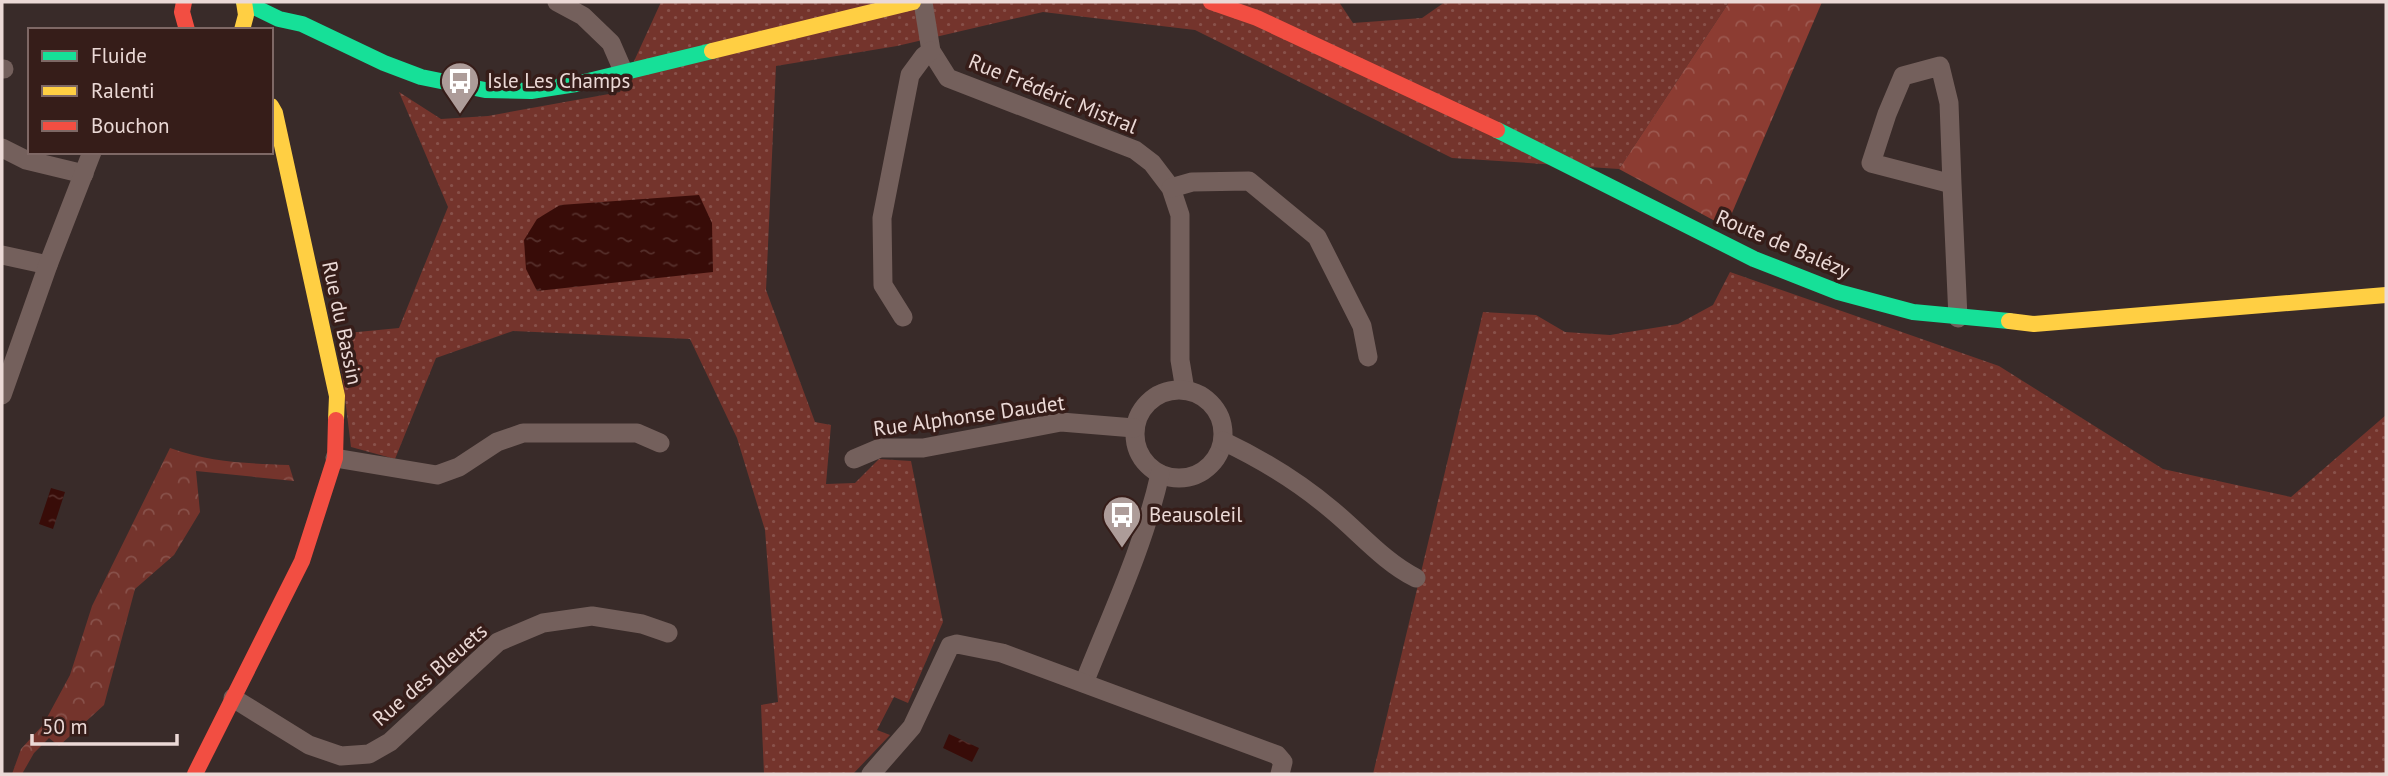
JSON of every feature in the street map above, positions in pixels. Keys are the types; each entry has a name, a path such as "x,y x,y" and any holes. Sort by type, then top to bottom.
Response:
{"main road":[{"path":"244,2 279,19 302,24 384,63 421,77 472,88 531,91 624,73 913,2"},
{"path":"244,2 246,8 243,27 279,19"},
{"name":"Route de Balézy","path":"1211,2 1257,18 1481,122 1754,259 1838,292 1913,312 2034,324 2386,295"},
{"path":"183,3 185,28"},
{"name":"Rue du Bassin","path":"195,774 303,561 335,458 337,396 273,110"}],"street":[{"path":"557,2 583,16 611,43 624,73"},
{"name":"Rue Frédéric Mistral","path":"923,2 931,51 948,78 1135,150 1152,163 1171,188 1181,215 1180,360 1185,390"},
{"path":"903,317 883,285 883,218 910,75 931,51"},
{"path":"1952,184 1871,163 1903,76 1940,66 1949,103 1958,318"},
{"path":"2,148 26,160 84,174"},
{"path":"2,395 11,339 48,265 91,154"},
{"path":"1171,188 1192,182 1249,181 1317,237 1362,326 1368,357"},
{"path":"2,255 48,265"},
{"path":"1185,390 1206,398 1220,418 1223,441 1215,460 1199,474 1180,479 1160,474 1139,455 1134,428 1143,406 1162,393 1185,390"},
{"name":"Rue Alphonse Daudet","path":"854,459 880,448 923,448 1061,422 1134,428"},
{"path":"335,458 436,475 459,467 497,442 523,433 637,433 660,443"},
{"path":"1223,441 1252,455 1330,509 1398,569 1416,578"},
{"path":"1084,683 1133,559 1160,474"},
{"name":"Rue des Bleuets","path":"233,698 309,745 341,756 369,754 390,741 498,642 542,622 592,616 642,624 668,633"},
{"path":"871,774 912,727 950,646 957,644 1002,653 1277,755 1283,762 1280,774"}],"green space":[{"path":"661,2 1339,2 1353,23 1422,18 1445,2 1729,2 1619,169 1452,158 1195,30 1043,12 897,46 776,66 766,290 815,422 831,425 826,484 855,483 879,459 911,461 943,622 908,703 894,697 877,730 890,735 853,774 764,774 761,705 778,702 765,530 737,438 690,339 513,331 436,358 395,459 351,447 337,334 399,328 448,207 399,92 441,119 488,116 620,92"},
{"path":"1729,2 1822,2 1726,227 1619,169"},
{"path":"1730,272 1999,366 2163,469 2291,497 2386,415 2386,774 1373,774 1483,312 1536,315 1565,332 1610,335 1678,324 1713,305"},
{"path":"170,448 243,463 289,465 294,481 196,471 200,512 174,555 135,589 104,705 59,746 49,738 34,753 22,774 12,774 21,749 43,725 70,675 92,606"}],"water":[{"path":"699,195 712,223 713,272 537,291 526,269 524,240 537,219 560,205"},
{"path":"51,488 65,492 53,529 39,524"},
{"path":"949,734 979,748 972,762 943,748"}],"traffic: fast":[{"path":"244,2 279,19 302,24 384,63 421,77 485,90 531,91 576,84 712,51"},
{"path":"1497,130 1754,259 1838,292 1913,312 2009,321"}],"traffic: slow":[{"path":"243,28 246,15 244,2"},
{"path":"712,51 913,2"},
{"path":"273,110 337,396 336,420"},
{"path":"2009,321 2034,324 2386,295"}],"traffic: jam":[{"path":"184,2 182,12 186,28"},
{"path":"1211,2 1257,18 1497,130"},
{"path":"195,774 302,561 335,458 336,420"}],"place":[{"name":"Isle Les Champs","path":"460,115"},
{"name":"Beausoleil","path":"1122,549"}]}
